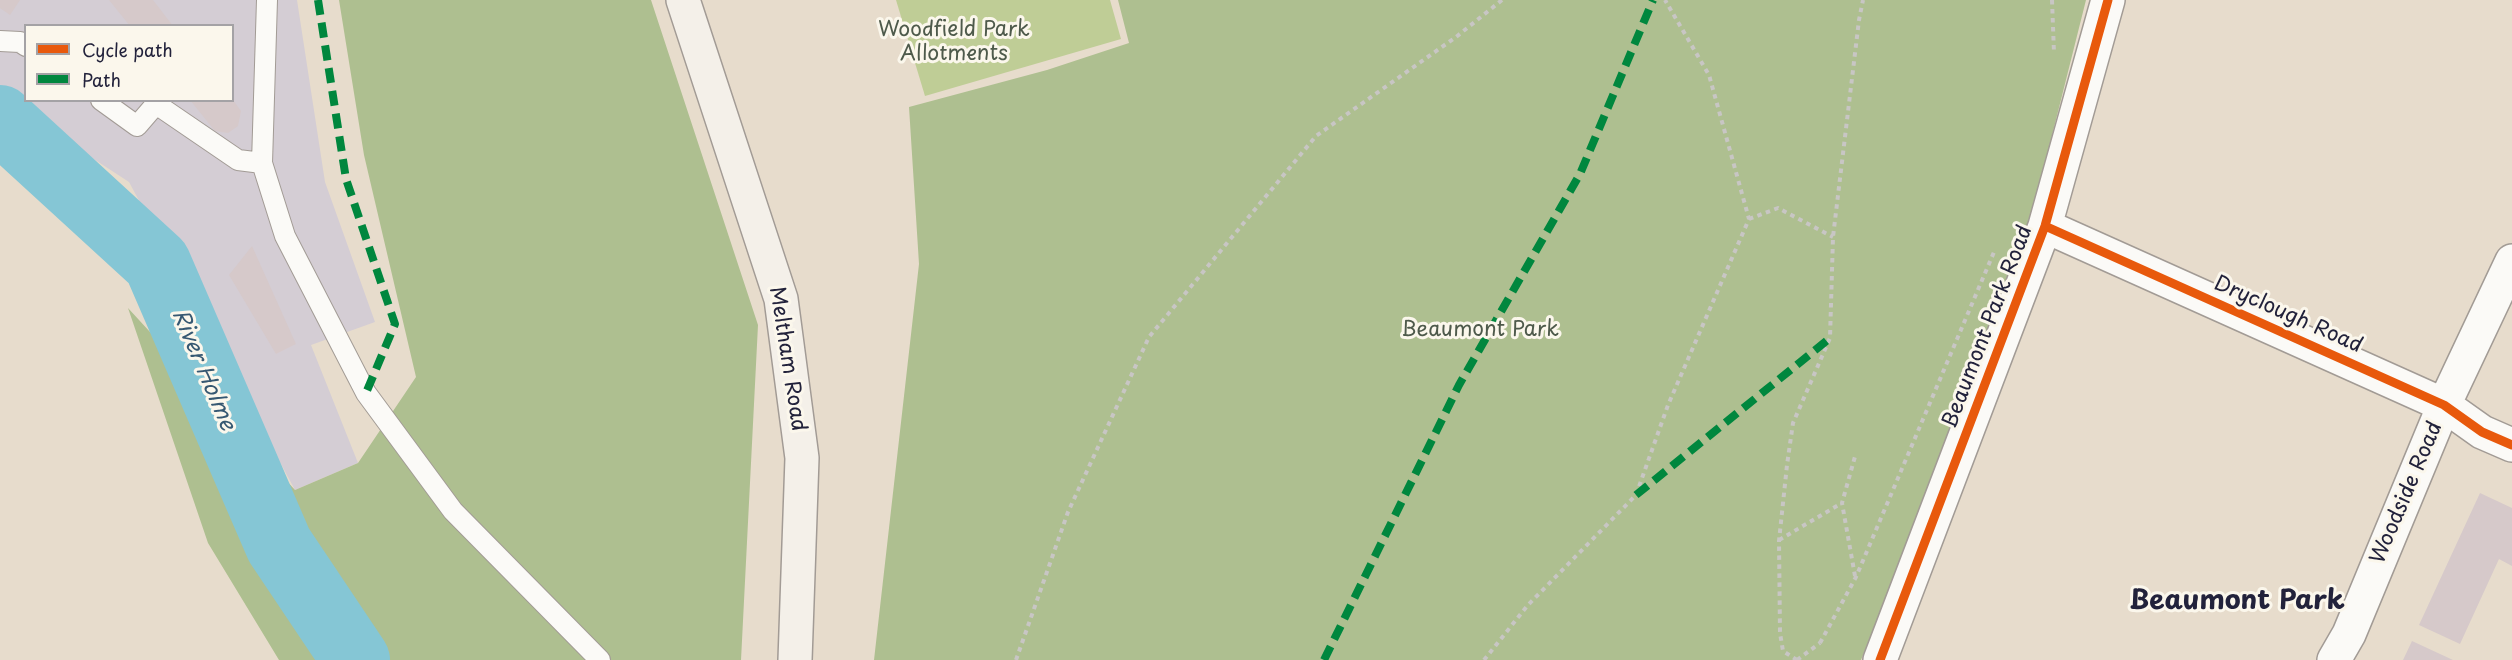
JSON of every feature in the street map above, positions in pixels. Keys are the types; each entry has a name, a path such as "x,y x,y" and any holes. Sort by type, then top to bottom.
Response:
{"main road":[{"name":"Meltham Road","path":"683,0 781,299 802,458 795,660"}],"street":[{"name":"Beaumont Park Road","path":"1880,660 2045,226 2108,0"},
{"name":"Dryclough Road","path":"2045,226 2444,405 2482,432 2512,445"},
{"name":"Woodside Road","path":"2334,660 2349,634 2444,405 2512,261"}],"lane":[{"path":"267,0 262,163 285,236 366,393 453,511 600,660"},
{"path":"0,41 20,42 24,45"},
{"path":"104,102 137,126 156,104 238,160 262,163"}],"path":[{"path":"1016,660 1068,512 1149,337 1316,136 1456,37 1502,0"},
{"path":"1484,660 1528,605 1636,495 1668,405 1749,219 1709,75 1665,0"},
{"path":"1863,0 1833,237 1830,338 1793,423 1779,541 1780,633 1784,651 1797,660 1820,644 1856,577 1998,242"},
{"path":"1749,219 1778,208 1833,237"},
{"path":"1856,453 1842,503 1856,577"},
{"path":"1779,541 1842,503"}],"shaded area":[{"path":"0,0 297,0 325,182 375,322 311,345 358,463 295,490 129,182 0,98"}],"green space":[{"path":"339,0 651,0 758,325 741,660 279,660 208,543 128,308 295,490 358,463 416,377 364,155"},
{"name":"Woodfield Park Allotments","path":"896,0 1110,0 1121,39 925,96"},
{"name":"Beaumont Park","path":"1118,0 2086,0 2017,275 1861,660 874,660 919,264 909,107 1047,70 1129,43"}],"building":[{"path":"0,0 20,0 10,15 0,8"},
{"path":"109,0 153,0 171,24 128,24"},
{"path":"234,101 241,111 238,126 228,133 215,131 192,102"},
{"path":"252,246 296,344 276,354 229,275"},
{"path":"2480,493 2512,508 2512,566 2499,559 2460,644 2419,625"},
{"path":"2412,641 2453,660 2403,660"}],"waterway":[{"name":"River Holme","path":"0,119 157,263 279,545 356,660"}],"marked path":[{"path":"318,0 346,179 395,324 366,393"},
{"path":"1324,660 1459,385 1580,174 1653,0"},
{"path":"1636,495 1830,338"}],"cycle path":[{"path":"1880,660 2045,226 2108,0"},
{"path":"2045,226 2444,405 2482,432 2512,445"}],"district":[{"name":"Beaumont Park","path":"2237,602"}]}
